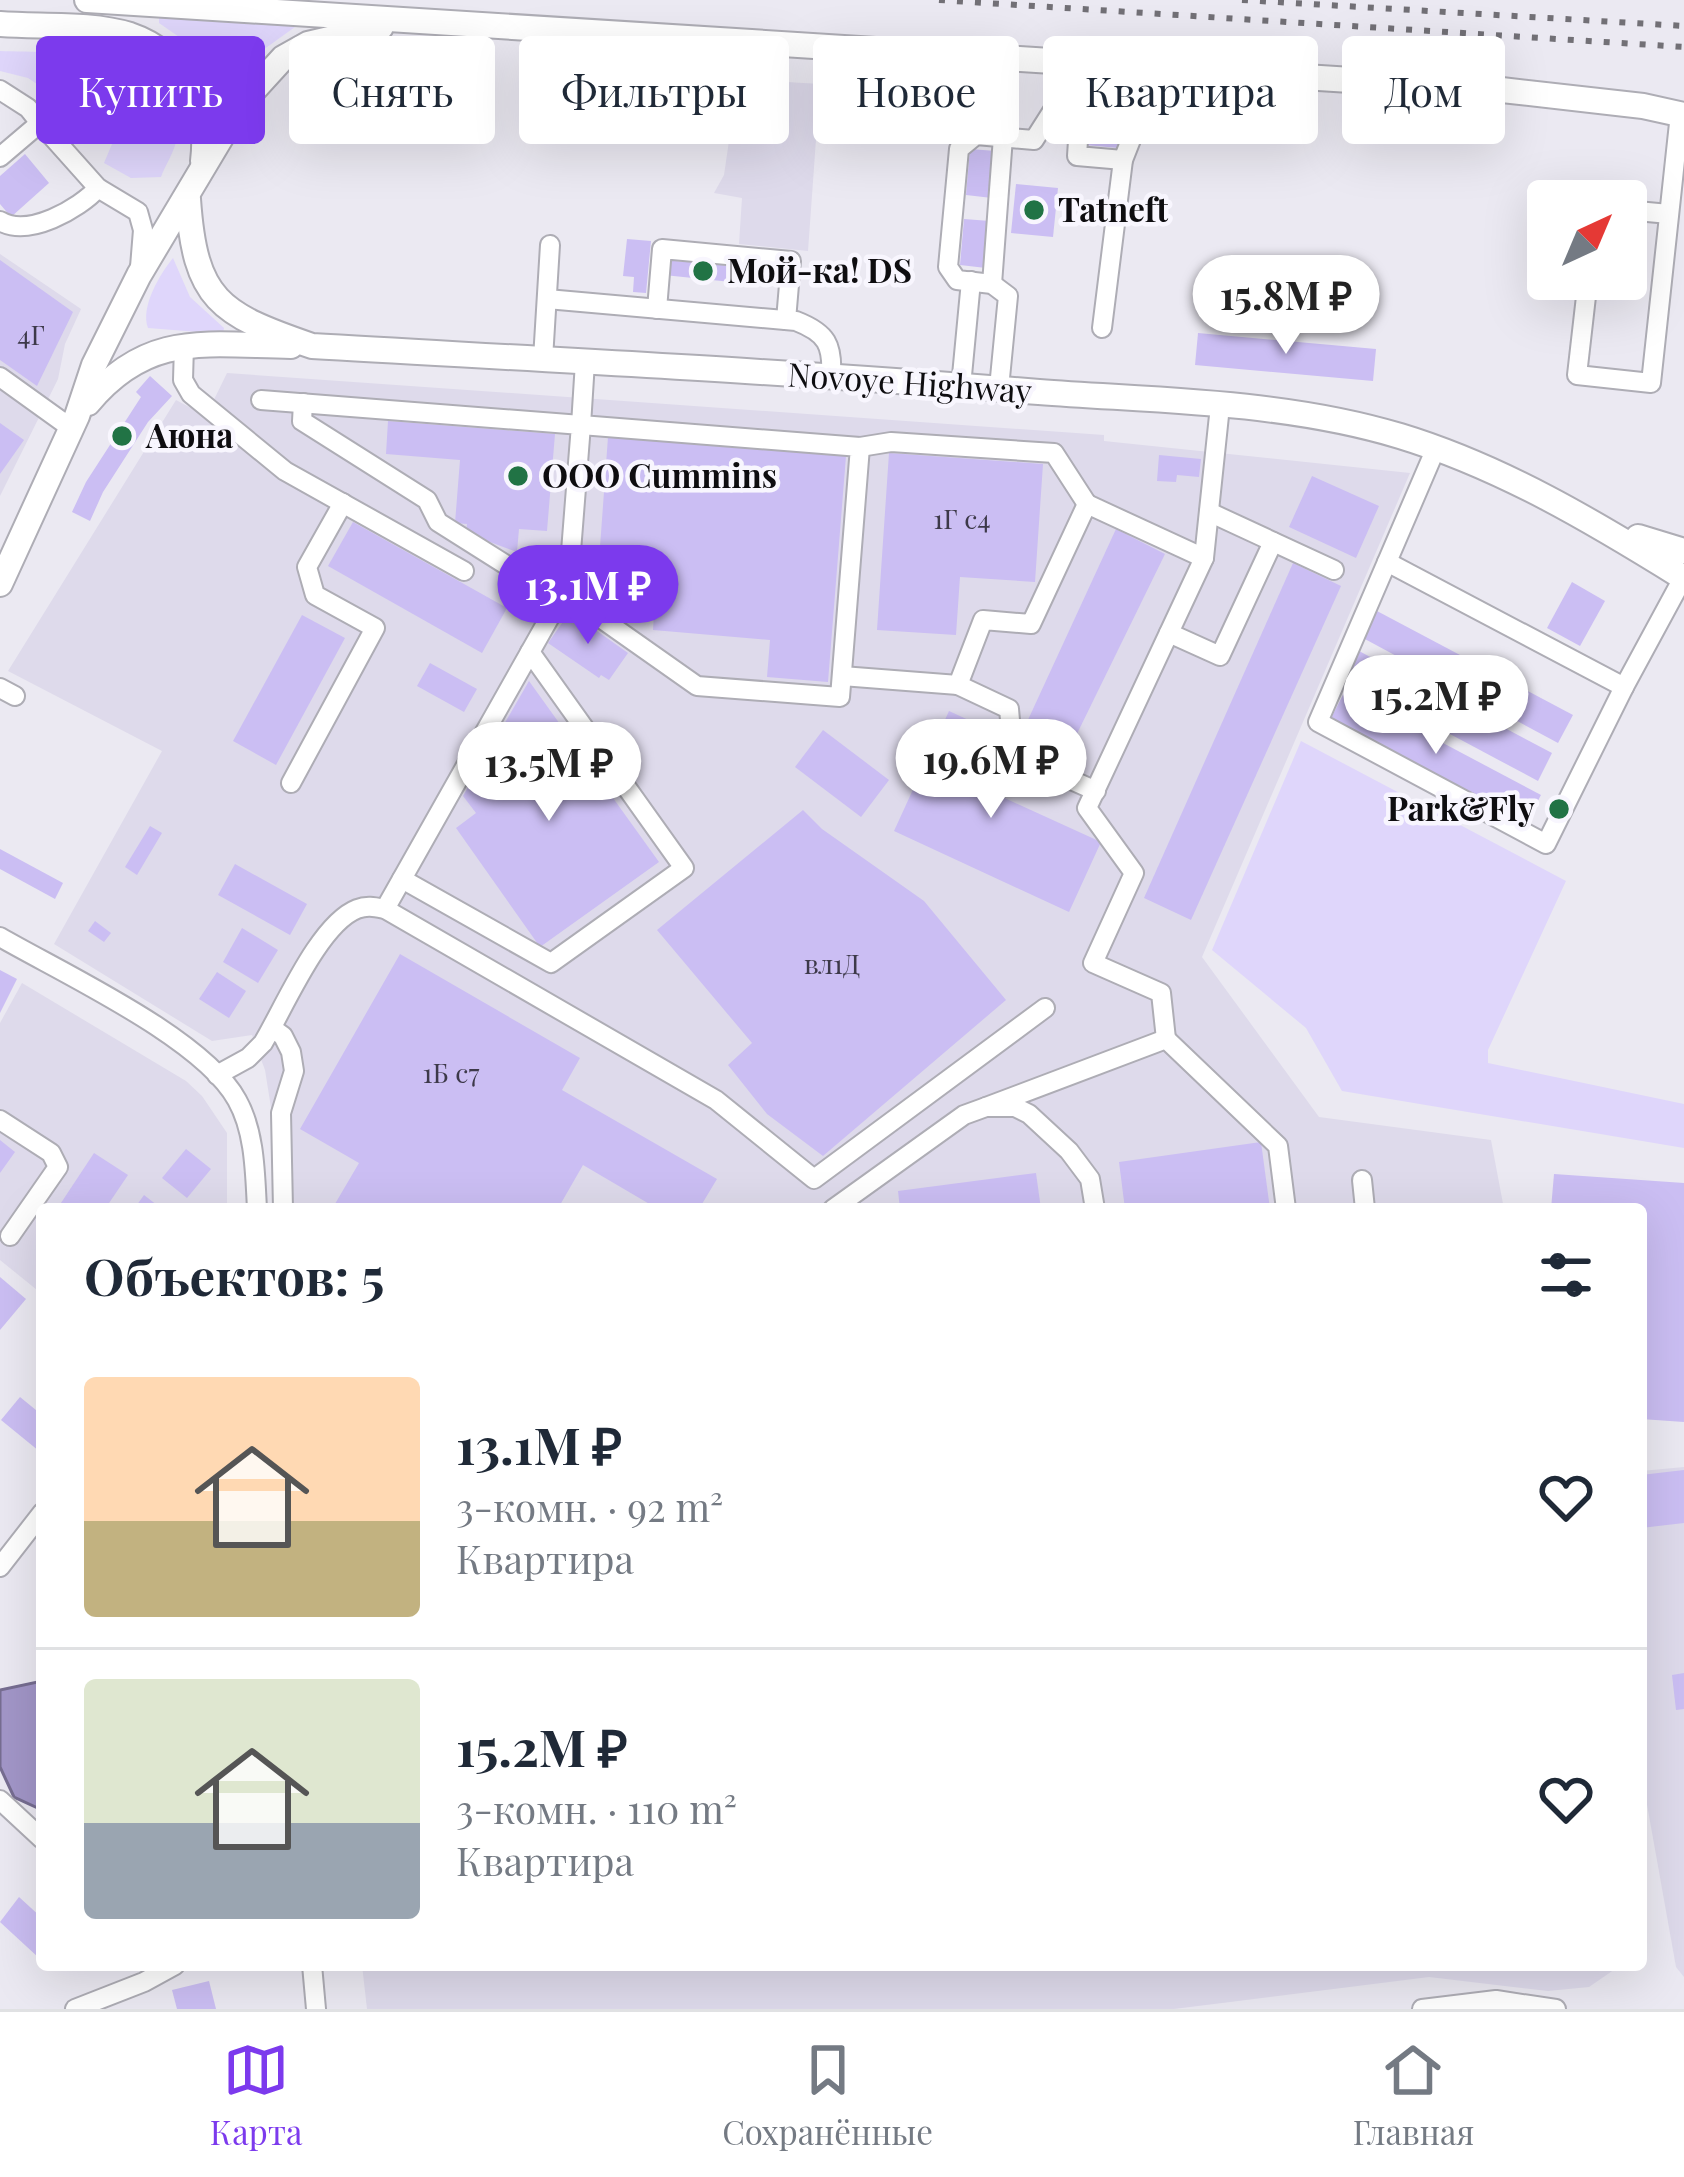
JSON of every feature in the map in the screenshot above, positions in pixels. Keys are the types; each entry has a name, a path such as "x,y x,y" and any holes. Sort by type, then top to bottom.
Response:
{"main road":[{"path":"87,0 813,46"},
{"path":"3,570 74,422 94,365 140,275 241,104 283,58 308,44 425,20"},
{"path":"0,25 108,31 152,46 182,72 195,94 203,118 202,169"},
{"path":"1318,78 1493,89 1643,106 1682,115"},
{"name":"Novoye Highway","path":"188,199 195,258 203,283 219,302 261,328 312,346 999,388 1342,420 1436,448 1522,485 1596,523 1684,578"},
{"path":"74,422 124,365 146,354 184,345 312,346"},
{"path":"1596,523 1684,551"}],"street":[{"path":"0,90 36,118"},
{"path":"1586,300 1577,375 1651,383 1682,115"},
{"path":"0,158 36,126"},
{"path":"59,144 98,188 138,212 143,230 140,275"},
{"path":"965,144 959,149 947,268 958,280 992,284 1008,296 999,388"},
{"path":"992,284 1002,144"},
{"path":"1076,144 1077,157 1124,160"},
{"path":"1102,328 1130,144"},
{"path":"0,220 24,227 85,202 98,188"},
{"path":"1647,212 1669,214"},
{"path":"543,359 550,245"},
{"path":"657,309 662,249 791,261 786,320"},
{"path":"962,386 971,281"},
{"path":"547,299 786,320 812,327 833,348 831,377"},
{"path":"184,345 183,380 191,394 285,471 464,571"},
{"path":"386,909 560,599 570,564 585,362"},
{"path":"0,377 74,422"},
{"path":"261,400 860,447 891,442 1054,453 1087,504 1204,558"},
{"path":"303,403 302,421 427,500 438,522 560,599 582,605 697,686 841,697 860,447"},
{"path":"1220,406 1204,558 1088,808 1134,873 1094,963 1161,993 1166,1040 1278,1146 1285,1203"},
{"path":"1436,448 1318,722 1546,844 1684,578"},
{"path":"292,783 375,628 315,595 307,567 343,503"},
{"path":"958,685 982,620 1031,624 1087,504"},
{"path":"1209,512 1334,570"},
{"path":"1169,633 1220,656 1273,542"},
{"path":"1387,562 1624,687"},
{"path":"402,879 551,963 684,868 530,652"},
{"path":"842,676 958,685 1009,709 1013,754 1096,791"},
{"path":"217,1075 248,1058 272,1028 326,934 363,906 386,909 716,1100 814,1179 1045,1008"},
{"path":"0,937 140,1018 217,1075 237,1100 248,1131 255,1203"},
{"path":"272,1028 284,1036 294,1071 281,1113 283,1203"},
{"path":"841,1203 964,1115 1166,1040"},
{"path":"986,1107 1015,1107 1044,1127 1090,1179 1093,1203"},
{"path":"0,1120 51,1153 58,1167 10,1236"},
{"path":"1362,1180 1365,1203"},
{"path":"0,1567 36,1521"},
{"path":"0,1800 36,1833"},
{"path":"75,2009 161,1971"},
{"path":"313,1971 316,2009"},
{"path":"1422,2009 1496,2000 1556,2009"}],"shaded area":[{"path":"159,16 295,27 265,49 265,36 178,36 159,23"},
{"path":"0,51 36,52 36,83 0,71"},
{"path":"789,82 813,84 816,144 808,251 739,244 742,198 714,193 724,175 729,144 789,144"},
{"path":"112,144 175,144 161,177 131,178 104,163"},
{"path":"0,254 81,309 65,344 58,379 0,496"},
{"path":"173,258 190,297 224,328 223,334 148,328 149,301"},
{"path":"227,373 1104,435 1104,441 1410,473 1202,957 1319,1117 1491,1140 1503,1203 275,1203 276,1139 265,1070 252,1035 212,1041 54,944 162,751 8,671 176,400 206,416"},
{"path":"1301,741 1566,881 1488,1050 1488,1063 1684,1104 1684,1148 1342,1091 1306,1028 1212,950"},
{"path":"22,983 186,1081 227,1133 227,1203 36,1203 36,1289 0,1260 0,1023"},
{"path":"1684,1467 1684,1977 1676,1967 1647,1805 1647,1470"},
{"path":"36,1682 36,1807 14,1797 0,1767 0,1690"},
{"path":"363,1971 1612,1971 1589,1987 1548,1991 1429,1977 1174,2009 367,2009"}],"building":[{"path":"970,149 996,151 992,198 966,195"},
{"path":"25,154 49,183 11,217 0,204 0,176"},
{"name":"Tatneft","path":"1016,184 1058,188 1053,237 1011,233"},
{"path":"964,219 990,221 986,268 960,265"},
{"path":"627,239 651,241 646,293 633,292 634,277 623,276"},
{"path":"0,260 73,312 37,386 0,360"},
{"name":"Мой-ка! DS","path":"665,260 743,267 743,262 762,264 760,285 664,275"},
{"path":"1198,333 1376,349 1373,381 1195,365"},
{"path":"150,376 172,396 148,422 90,521 72,512 141,397 136,392"},
{"path":"388,421 555,434 547,531 519,529 517,552 466,533 467,524 455,523 460,460 386,454"},
{"path":"0,423 24,440 0,474"},
{"path":"608,437 846,456 828,682 767,677 770,640 653,630 655,593 597,588"},
{"path":"889,453 1043,464 1035,582 960,577 956,635 877,630"},
{"path":"1159,455 1201,459 1199,477 1177,475 1176,482 1157,481"},
{"path":"1312,476 1379,506 1356,558 1289,527"},
{"path":"353,522 507,608 482,653 328,566"},
{"path":"1116,529 1165,554 1072,744 1027,722"},
{"path":"1293,563 1341,586 1191,920 1144,898"},
{"path":"1572,582 1605,601 1580,646 1547,628"},
{"path":"1377,611 1573,715 1558,743 1363,638"},
{"path":"570,612 628,653 609,680 548,643"},
{"path":"302,615 345,638 276,765 233,741"},
{"path":"1359,651 1552,753 1538,781 1345,678"},
{"path":"430,663 477,689 464,712 417,686"},
{"path":"529,681 659,862 540,947 456,828 476,813 463,796"},
{"path":"1345,691 1541,795 1526,823 1331,718"},
{"path":"949,711 999,734 976,785 1101,842 1069,912 894,831"},
{"path":"823,730 889,780 861,817 795,767"},
{"path":"803,810 822,829 924,901 1006,1000 823,1156 767,1114 728,1065 752,1043 657,930"},
{"path":"150,826 162,833 137,875 125,867"},
{"path":"0,849 63,883 55,899 0,869"},
{"path":"235,864 307,904 290,935 218,895"},
{"path":"95,921 111,933 104,942 88,931"},
{"path":"242,928 278,950 258,983 223,962"},
{"path":"400,954 580,1058 562,1090 717,1179 703,1203 648,1203 583,1165 561,1203 336,1203 359,1163 300,1129"},
{"path":"0,970 17,979 0,1013"},
{"path":"217,972 246,991 229,1018 199,999"},
{"path":"0,1140 15,1152 0,1173"},
{"path":"1261,1142 1269,1203 1124,1203 1119,1162"},
{"path":"186,1149 211,1169 187,1198 162,1178"},
{"path":"94,1153 128,1175 109,1203 61,1203"},
{"path":"1036,1173 1040,1203 899,1203 898,1191"},
{"path":"1554,1174 1684,1183 1684,1422 1647,1419 1647,1203 1552,1203"},
{"path":"0,1277 26,1299 0,1330"},
{"path":"20,1397 36,1410 36,1449 1,1420"},
{"path":"1684,1470 1684,1523 1647,1527 1647,1474"},
{"path":"1684,1673 1684,1709 1676,1710 1672,1675"},
{"path":"19,1897 36,1913 36,1955 0,1922"},
{"path":"209,1981 216,2009 177,2009 172,1990"}],"railway":[{"path":"939,0 1684,47"},
{"path":"1242,0 1684,26"}],"place":[{"name":"Tatneft","path":"1034,210"},
{"name":"Мой-ка! DS","path":"703,271"},
{"name":"Аюна","path":"122,436"},
{"name":"OOO Cummins","path":"518,476"},
{"name":"Park&Fly","path":"1559,809"}]}
